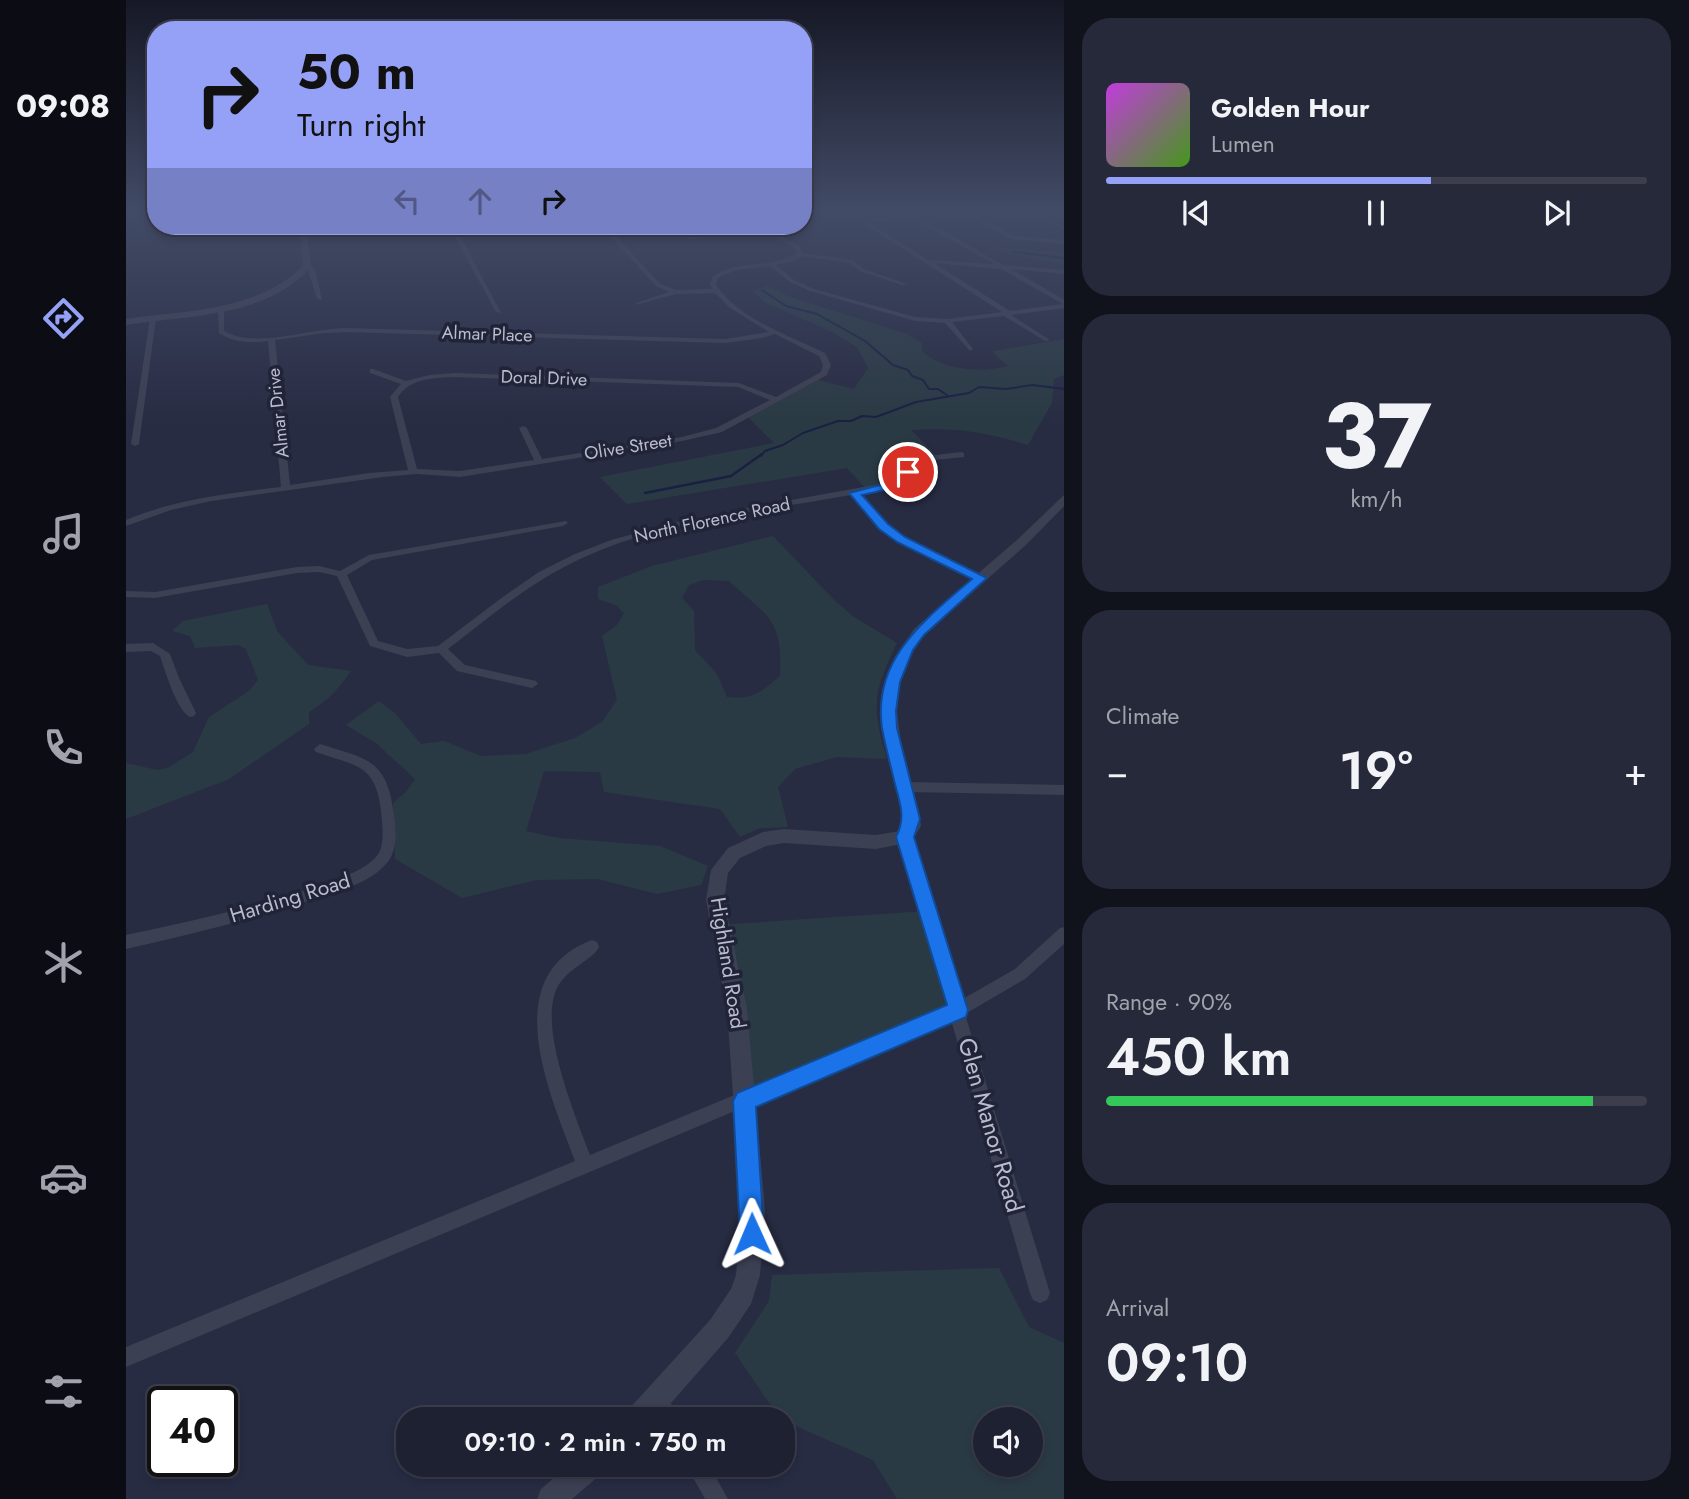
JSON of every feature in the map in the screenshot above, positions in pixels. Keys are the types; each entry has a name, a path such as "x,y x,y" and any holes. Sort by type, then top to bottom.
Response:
{"street":[{"path":"126,322 221,309 266,295 291,280"},
{"path":"315,280 320,299"},
{"path":"481,280 499,312"},
{"path":"653,280 658,285 675,292"},
{"path":"638,304 675,292 715,291 714,280"},
{"path":"791,280 812,290 902,317 947,321 1064,304"},
{"path":"892,280 904,284"},
{"path":"956,280 1047,340"},
{"path":"1024,280 1064,304"},
{"name":"Olive Street","path":"126,523 148,513 185,504 286,488 413,471 435,475 460,474 682,439 719,430 824,373 827,365 822,355 741,312 715,291"},
{"name":"Almar Place","path":"221,309 221,332 235,340 339,330 724,341 778,331"},
{"path":"135,444 153,318"},
{"path":"947,321 970,349"},
{"name":"Almar Drive","path":"271,338 286,488"},
{"path":"373,371 407,384"},
{"name":"Doral Drive","path":"407,384 427,377 455,375 739,385 775,399"},
{"path":"407,384 397,390 394,397 413,471"},
{"path":"523,428 539,461"},
{"name":"North Florence Road","path":"441,649 522,590 576,556 635,534 854,493 901,481 922,459 961,455"},
{"path":"854,493 884,527 901,540 981,578"},
{"path":"905,837 912,826 912,819 891,736 889,711 898,667 906,649 919,632 1022,542 1064,498"},
{"path":"126,594 155,595 297,570 319,569 341,574 369,558 563,523"},
{"path":"341,574 355,596 364,626 373,643 407,653 441,649 461,668 532,684"},
{"path":"126,648 153,647 165,654 190,713"},
{"name":"Harding Road","path":"126,942 314,893 366,873 379,864 389,839 382,779 369,767 320,749"},
{"path":"905,787 1064,790"},
{"name":"Highland Road","path":"651,1407 719,1329 742,1295 748,1275 752,1210 737,1009 715,900 720,870 734,853 763,839 784,836 876,842 905,837"},
{"name":"Glen Manor Road","path":"905,837 1040,1293"},
{"path":"126,1357 958,1010 1020,974 1064,933"},
{"path":"586,1167 559,1086 544,1022 546,998 555,978 569,960 592,947"},
{"path":"658,1400 662,1407"},
{"path":"551,1499 576,1477"},
{"path":"704,1477 717,1499"}],"shaded area":[{"path":"767,286 790,297 907,334 922,343 922,351 931,358 963,369 1008,366 994,351 1064,339 1064,375 1054,379 1052,403 1028,445 970,432 911,430 937,456 922,459 901,481 867,490 847,468 627,504 600,477 774,443 746,415 815,379 854,389 868,368 857,347 832,332 764,302 752,291"},
{"path":"773,536 835,601 854,617 897,643 883,675 877,700 878,726 887,759 837,757 795,769 778,787 788,827 760,828 740,837 720,809 604,792 600,772 544,771 526,831 558,838 660,846 708,866 701,885 657,894 598,879 536,880 462,898 395,859 393,803 406,792 415,779 376,743 346,725 379,701 395,713 421,744 444,741 481,756 526,754 575,738 602,722 617,700 602,636 617,625 624,613 616,605 598,599 598,587 652,566","holes":["703,580 729,581 770,620 779,642 780,676 750,696 727,697 717,674 695,650 694,611 682,598 689,585"]},
{"path":"267,604 277,631 308,665 351,671 332,694 309,712 309,724 229,779 126,819 126,763 157,770 168,768 193,752 209,717 249,691 258,680 246,649 238,645 195,648 190,636 172,631 183,621"},
{"path":"927,911 958,1010 744,1101 719,925"},
{"path":"999,1268 1029,1327 1064,1343 1064,1499 897,1499 873,1460 795,1426 795,1407 772,1407 735,1353 769,1301 772,1275"}],"waterway":[{"path":"762,290 786,306 817,314 865,341 893,365 908,370 912,376 923,380 929,389 938,389 948,396"},
{"path":"761,456 765,451 783,445 803,433 838,421 851,421 862,416 876,417 916,402 969,393 979,387 1006,389 1032,385 1064,389"},
{"path":"645,493 731,476 762,454"}],"route":[{"path":"752,1234 744,1101 958,1010 905,837 912,826 912,819 893,745 889,711 893,682 906,649 919,632 981,578 901,540 884,527 854,493 894,484 901,481 908,472"}]}
